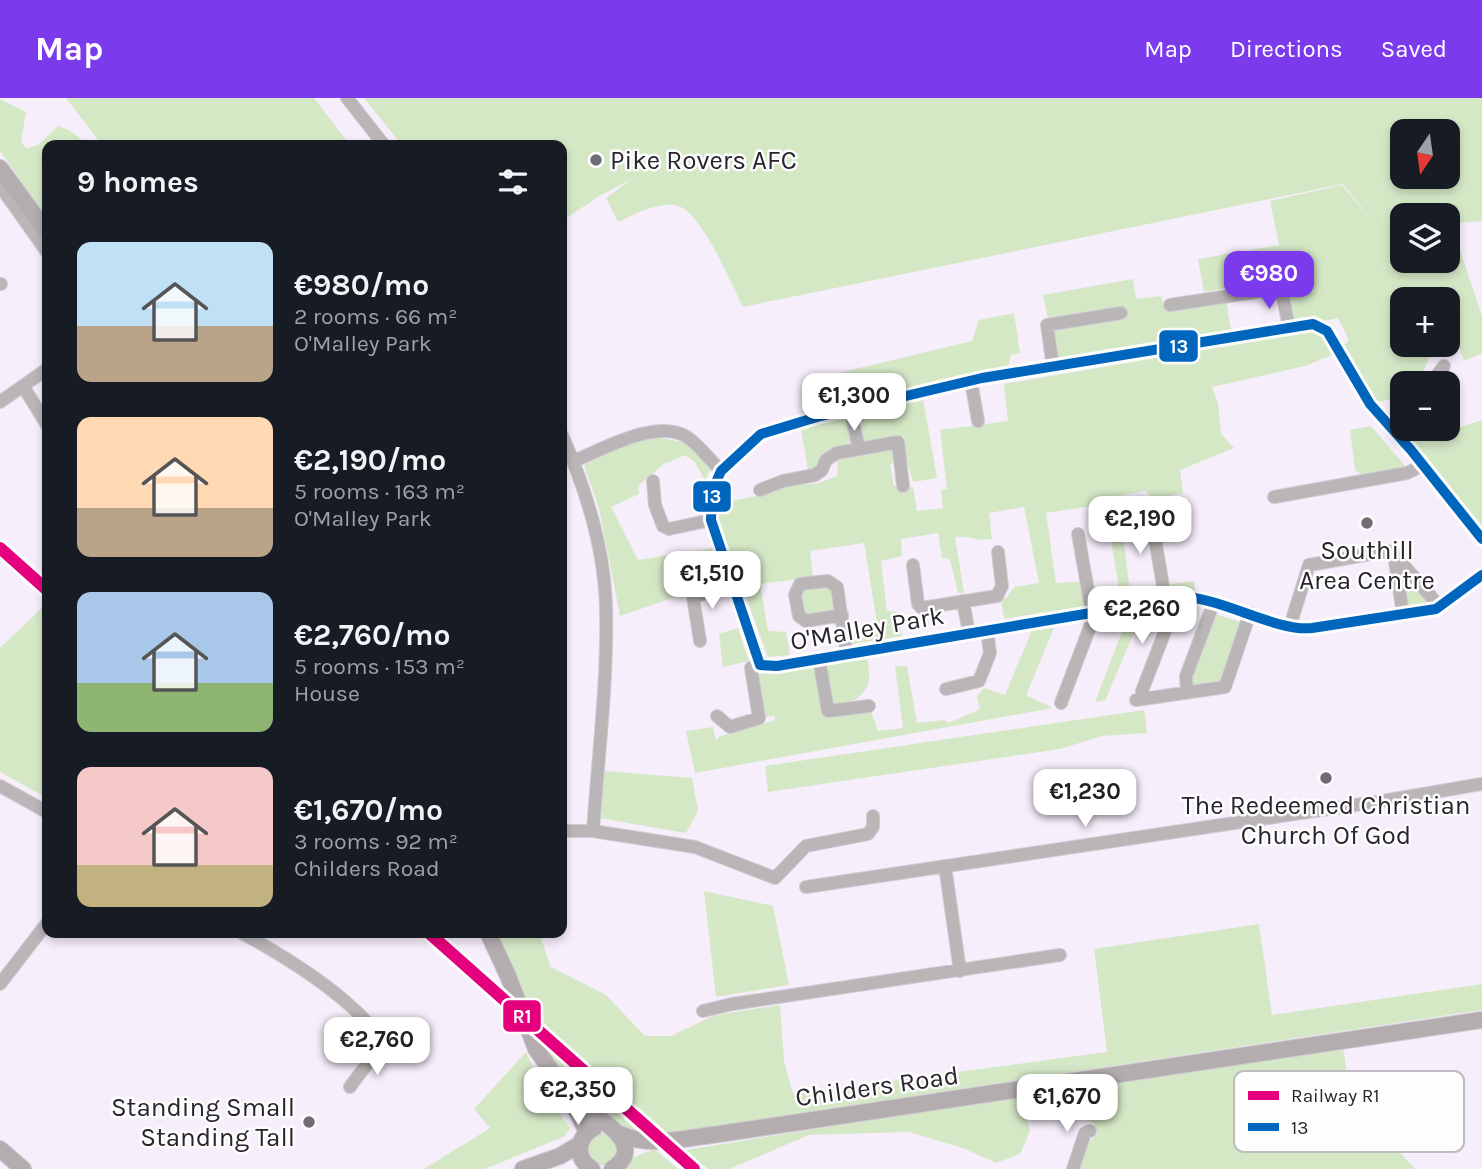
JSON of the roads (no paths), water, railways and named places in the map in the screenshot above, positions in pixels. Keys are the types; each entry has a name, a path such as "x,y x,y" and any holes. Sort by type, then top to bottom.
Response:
{"main road":[{"path":"0,167 42,225"},
{"path":"490,938 536,1049 570,1097 615,1131 625,1149 617,1164"},
{"name":"Childers Road","path":"617,1164 630,1153 653,1142 1049,1086 1482,1020"},
{"path":"570,1097 583,1138 581,1158 589,1167"},
{"path":"523,1169 541,1164 597,1127 615,1131"},
{"name":"Childers Road","path":"615,1131 629,1138 653,1142"},
{"path":"0,1149 23,1169"},
{"path":"541,1164 589,1167"}],"street":[{"path":"346,98 380,140"},
{"path":"0,186 42,245"},
{"path":"1170,305 1281,288 1289,327"},
{"path":"1053,367 1047,325 1121,313"},
{"name":"O'Malley Park","path":"1482,539 1384,420 1355,380 1327,331 1312,324 971,381 850,409 761,434 722,471 712,491 711,520 760,665 777,666 1186,597 1214,602 1290,626 1306,628 1430,611 1440,607 1482,575"},
{"path":"1440,371 1444,366"},
{"path":"0,402 42,373"},
{"path":"971,381 978,421"},
{"path":"23,386 42,417"},
{"path":"850,409 859,449"},
{"path":"1384,420 1390,417"},
{"path":"574,461 641,433 666,432 686,436 722,471"},
{"path":"760,490 783,481 815,475 822,470 826,460 836,453 898,442 902,486"},
{"path":"567,446 591,509 603,571 606,605 605,659 593,831"},
{"path":"1274,498 1407,473 1423,465"},
{"path":"653,481 655,505 663,526 669,528 711,520"},
{"path":"1149,504 1168,625 1139,696 1220,688 1228,683 1250,613"},
{"path":"1061,703 1093,619 1079,534"},
{"path":"1290,626 1309,565 1388,551 1394,554 1440,607"},
{"path":"913,565 918,604 922,608 997,596 1002,586 998,552"},
{"path":"1394,554 1403,615"},
{"path":"700,641 693,597 732,586"},
{"path":"963,601 969,633"},
{"path":"1187,692 1186,676 1214,602"},
{"path":"842,615 847,654"},
{"path":"946,689 979,681 990,653 987,630"},
{"path":"819,659 828,711 870,706"},
{"path":"717,716 730,727 759,718 751,668 760,665"},
{"path":"806,887 1482,784"},
{"path":"0,786 42,809"},
{"path":"567,831 593,831 695,847 775,878 806,846 868,834 873,827 873,816"},
{"path":"945,866 960,971"},
{"path":"0,984 42,929"},
{"path":"251,938 295,964 330,989 378,1035 376,1049 350,1087"},
{"path":"703,1011 732,1004 1060,955"},
{"path":"1073,1169 1085,1133 1090,1131"}],"rail line":[{"name":"R1","path":"0,548 42,586"},
{"name":"R1","path":"435,938 694,1169"}],"place":[{"name":"Pike Rovers AFC","path":"596,160"},
{"name":"Southill Area Centre","path":"1367,523"},
{"name":"The Redeemed Christian Church Of God","path":"1326,778"},
{"name":"Standing Small Standing Tall","path":"309,1122"}]}
